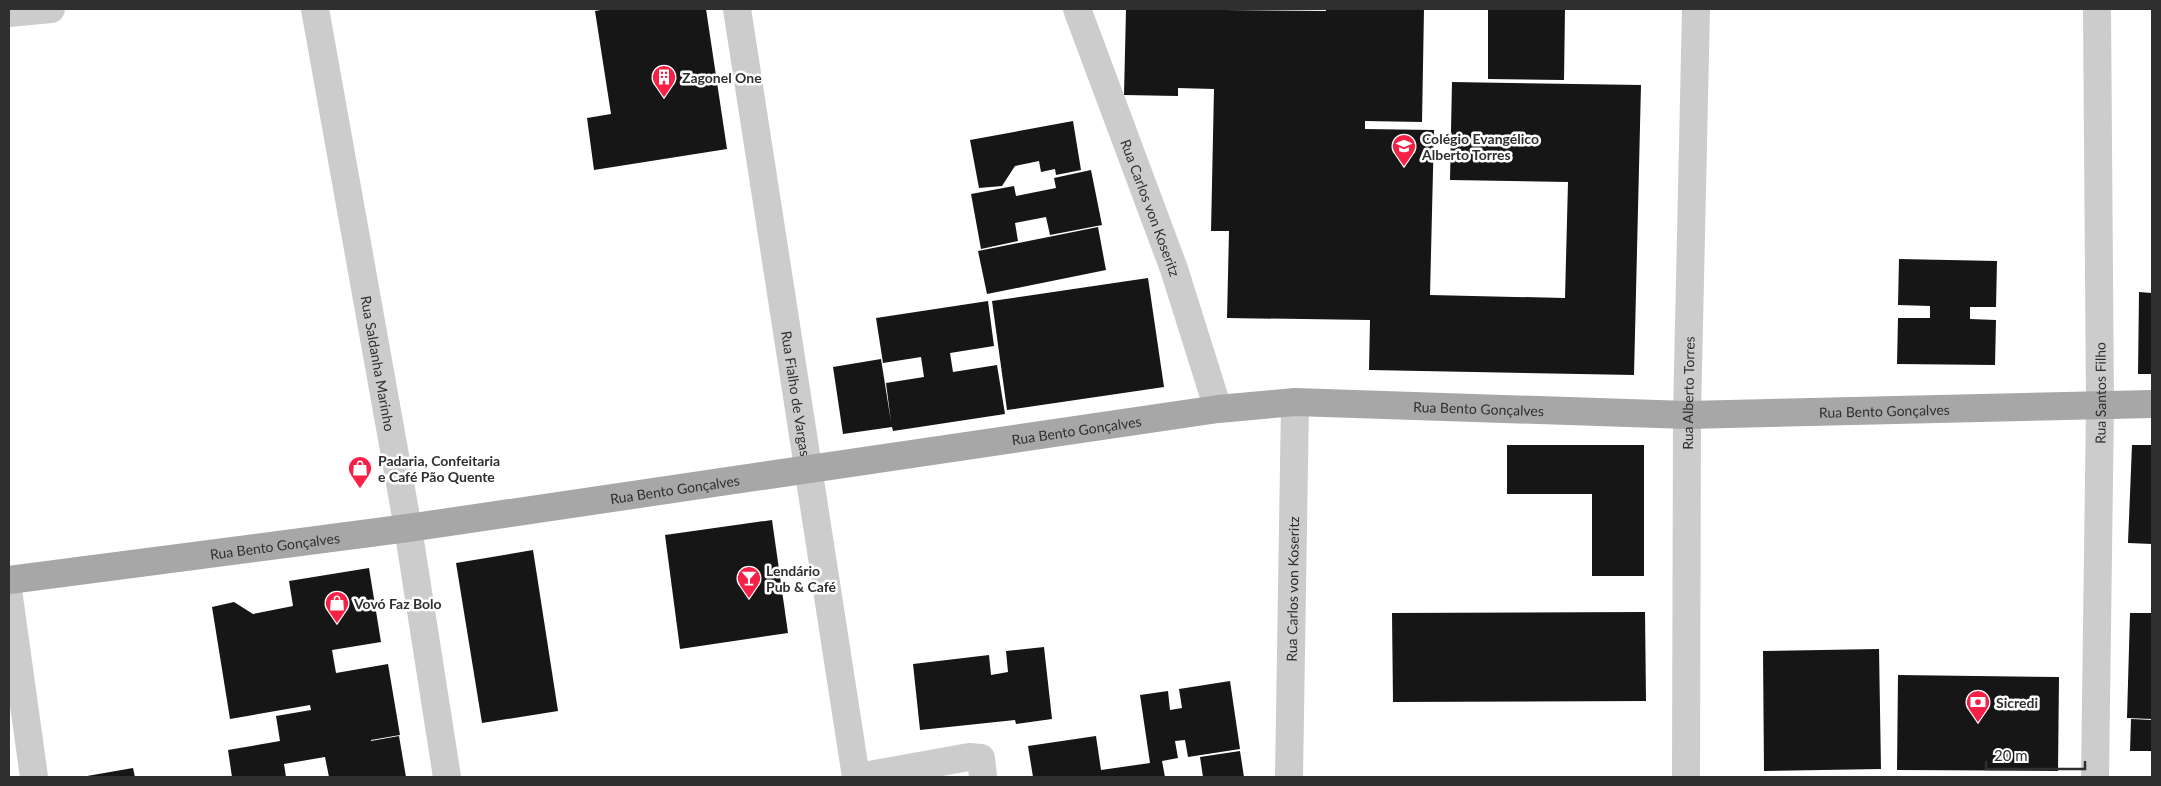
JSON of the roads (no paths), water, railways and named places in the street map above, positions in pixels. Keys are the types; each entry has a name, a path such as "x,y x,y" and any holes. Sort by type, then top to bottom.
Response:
{"main road":[{"name":"Rua Bento Gonçalves","path":"9,580 408,528 1218,409 1295,402 1687,415 2152,404"}],"street":[{"path":"9,13 50,9"},
{"name":"Rua Saldanha Marinho","path":"314,9 408,528 447,777"},
{"name":"Rua Fialho de Vargas","path":"737,9 857,777"},
{"name":"Rua Carlos von Koseritz","path":"1077,9 1174,269 1218,409"},
{"name":"Rua Alberto Torres","path":"1686,777 1687,415 1696,9"},
{"name":"Rua Santos Filho","path":"2094,777 2100,405 2097,9"},
{"name":"Rua Carlos von Koseritz","path":"1289,777 1295,402"},
{"path":"9,597 34,777"},
{"path":"857,777 969,757 981,758 984,777"}],"place":[{"name":"Zagonel One","path":"664,98"},
{"name":"Colégio Evangélico Alberto Torres","path":"1404,167"},
{"name":"Padaria, Confeitaria e Café Pão Quente","path":"360,489"},
{"name":"Lendário Pub & Café","path":"749,599"},
{"name":"Vovó Faz Bolo","path":"337,624"},
{"name":"Sicredi","path":"1978,723"}]}
